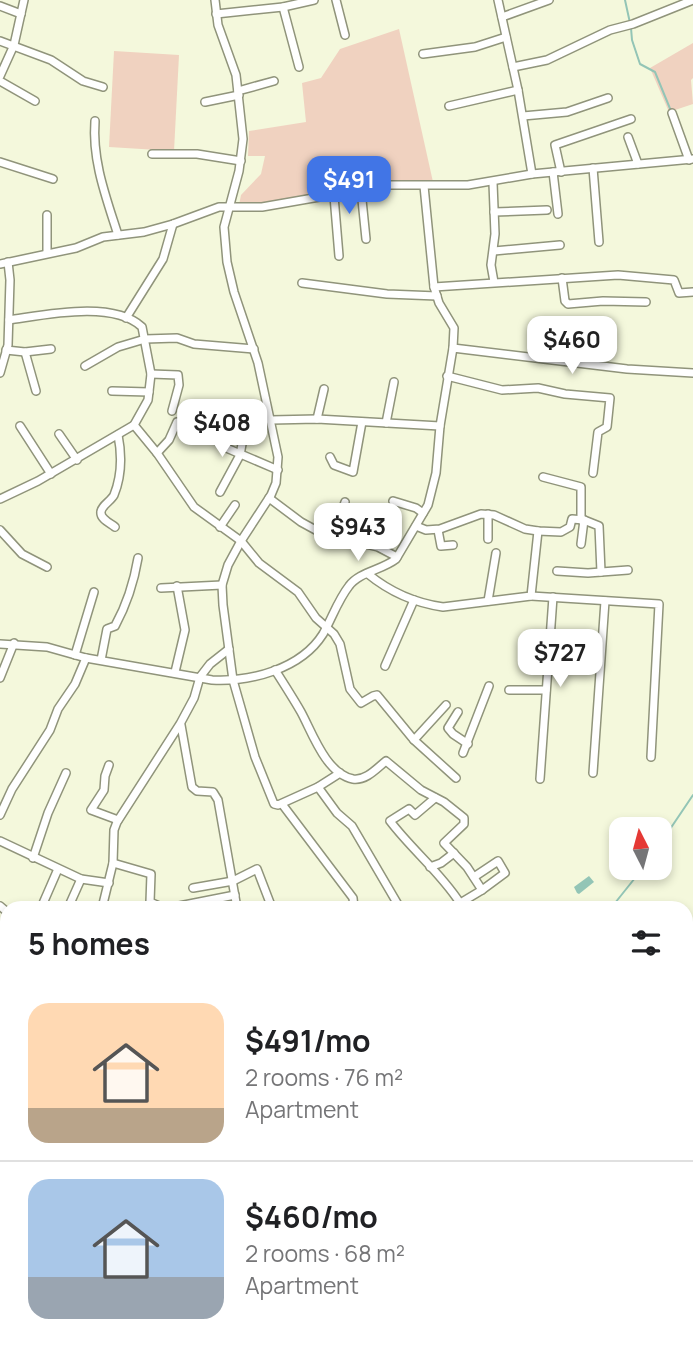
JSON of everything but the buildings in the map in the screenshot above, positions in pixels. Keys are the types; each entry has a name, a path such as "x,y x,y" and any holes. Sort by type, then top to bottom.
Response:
{"street":[{"path":"24,0 14,45 0,79 35,101"},
{"path":"215,0 223,40 234,68 243,139 241,161 224,227 229,274 254,349 278,457 276,483 240,541 222,585 233,680 271,801 282,804 318,788 340,772"},
{"path":"216,14 283,7 314,0"},
{"path":"336,0 345,34"},
{"path":"498,0 518,90 532,174"},
{"path":"502,17 549,0"},
{"path":"513,66 547,60 576,44 693,1"},
{"path":"0,6 21,14"},
{"path":"283,7 299,68"},
{"path":"423,54 475,47 506,37"},
{"path":"0,41 58,64 83,81 103,87"},
{"path":"205,102 274,81"},
{"path":"449,106 518,90"},
{"path":"523,116 566,112 608,98"},
{"path":"0,373 8,345 9,320 10,280 4,263 70,249 118,234 144,232 228,206 251,208 388,185 493,183 532,174 691,159 672,113"},
{"path":"558,214 555,145 631,119"},
{"path":"95,121 95,145 104,195 118,234"},
{"path":"628,137 638,164"},
{"path":"152,154 197,155 241,161"},
{"path":"0,162 53,179"},
{"path":"593,168 599,242"},
{"path":"493,183 494,251 491,265 494,282"},
{"path":"0,644 47,647 86,658 212,680 233,680 275,670 304,655 321,636 348,586 397,557 428,505 436,473 440,426 453,348 454,328 435,287 424,186"},
{"path":"360,190 366,239"},
{"path":"334,196 339,256"},
{"path":"494,212 547,210"},
{"path":"47,215 47,253"},
{"path":"127,318 163,259 173,224"},
{"path":"494,251 560,245"},
{"path":"435,287 618,275 676,280 679,293 693,292"},
{"path":"562,278 565,301 568,304 603,301 646,302"},
{"path":"302,282 387,294 437,296"},
{"path":"0,499 77,460 134,425 143,413 151,374 142,327 127,318 99,312 60,313 9,320"},
{"path":"85,366 118,347 145,339 177,338 194,344 254,349"},
{"path":"453,348 627,369 693,373"},
{"path":"6,350 25,352 51,349"},
{"path":"25,352 36,391"},
{"path":"151,374 178,375 179,385 172,411"},
{"path":"447,376 502,390 538,388 565,394 610,398 607,427 598,432 593,472"},
{"path":"386,423 394,382"},
{"path":"317,419 324,389"},
{"path":"113,391 149,392"},
{"path":"271,420 317,419 440,426"},
{"path":"157,453 169,440 177,422 212,436 224,447 240,455 278,470"},
{"path":"330,457 334,465 353,472 362,422"},
{"path":"134,425 194,507 240,541 259,563 299,592 316,618 327,626 340,644 345,678 356,699 361,703 377,695 431,758 456,778"},
{"path":"20,426 51,474"},
{"path":"220,492 240,455 244,433"},
{"path":"58,434 77,460"},
{"path":"116,527 102,518 100,513 101,508 113,496 120,470 122,457 118,435"},
{"path":"543,477 581,487 581,544"},
{"path":"269,498 301,522 332,538 378,547 397,557"},
{"path":"393,501 424,513"},
{"path":"332,538 345,502"},
{"path":"220,527 235,505"},
{"path":"416,526 426,530 438,530 481,514 488,514 525,529 561,532 570,527 572,519 583,520 599,526 601,572"},
{"path":"488,514 488,539"},
{"path":"0,530 15,549 47,567"},
{"path":"438,530 441,546 453,545"},
{"path":"531,596 538,531"},
{"path":"488,601 496,553"},
{"path":"101,660 107,629 115,626 119,620 133,583 138,558"},
{"path":"557,571 628,570"},
{"path":"368,574 383,587 414,600 443,607 531,596 659,604 650,757"},
{"path":"161,588 222,585"},
{"path":"175,672 185,630 177,586"},
{"path":"75,655 94,592"},
{"path":"540,779 553,597"},
{"path":"385,666 414,600"},
{"path":"593,773 605,601"},
{"path":"0,678 14,643"},
{"path":"104,901 113,863 114,830 118,820 180,724 194,698 200,677 210,664 229,649"},
{"path":"0,814 12,789 50,730 58,709 75,684 86,658"},
{"path":"275,670 307,724 312,740 340,772 352,779 360,779 386,761 421,790 444,802 464,818 464,824 444,843 482,890"},
{"path":"463,753 489,686"},
{"path":"509,690 546,690"},
{"path":"414,740 446,705"},
{"path":"448,727 458,712"},
{"path":"436,716 453,734 468,744"},
{"path":"180,724 192,787 197,791 213,792 218,800 236,901"},
{"path":"109,765 104,776 104,790 91,810 118,820"},
{"path":"33,858 48,813 66,773"},
{"path":"318,788 337,813 352,826 396,901"},
{"path":"435,798 415,815 409,809 390,821 447,883 459,901"},
{"path":"282,804 353,901"},
{"path":"0,841 81,878 108,883"},
{"path":"430,867 454,853"},
{"path":"463,901 505,873 498,861 474,877"},
{"path":"113,863 151,874 150,901"},
{"path":"44,901 58,869"},
{"path":"193,888 233,881 257,869 269,901"},
{"path":"71,901 81,878"},
{"path":"222,901 235,895"}],"shaded area":[{"path":"399,29 433,182 239,205 241,195 261,174 265,156 248,156 249,131 306,122 302,83 321,78 340,49"},
{"path":"693,43 693,104 669,112 650,68"},
{"path":"114,51 179,55 174,151 109,147"}],"water":[{"path":"589,876 594,882 577,893 574,887"}],"waterway":[{"path":"625,0 630,23"},
{"path":"631,28 640,64 655,72 671,111"},
{"path":"672,826 693,795"},
{"path":"617,901 633,880"}]}
